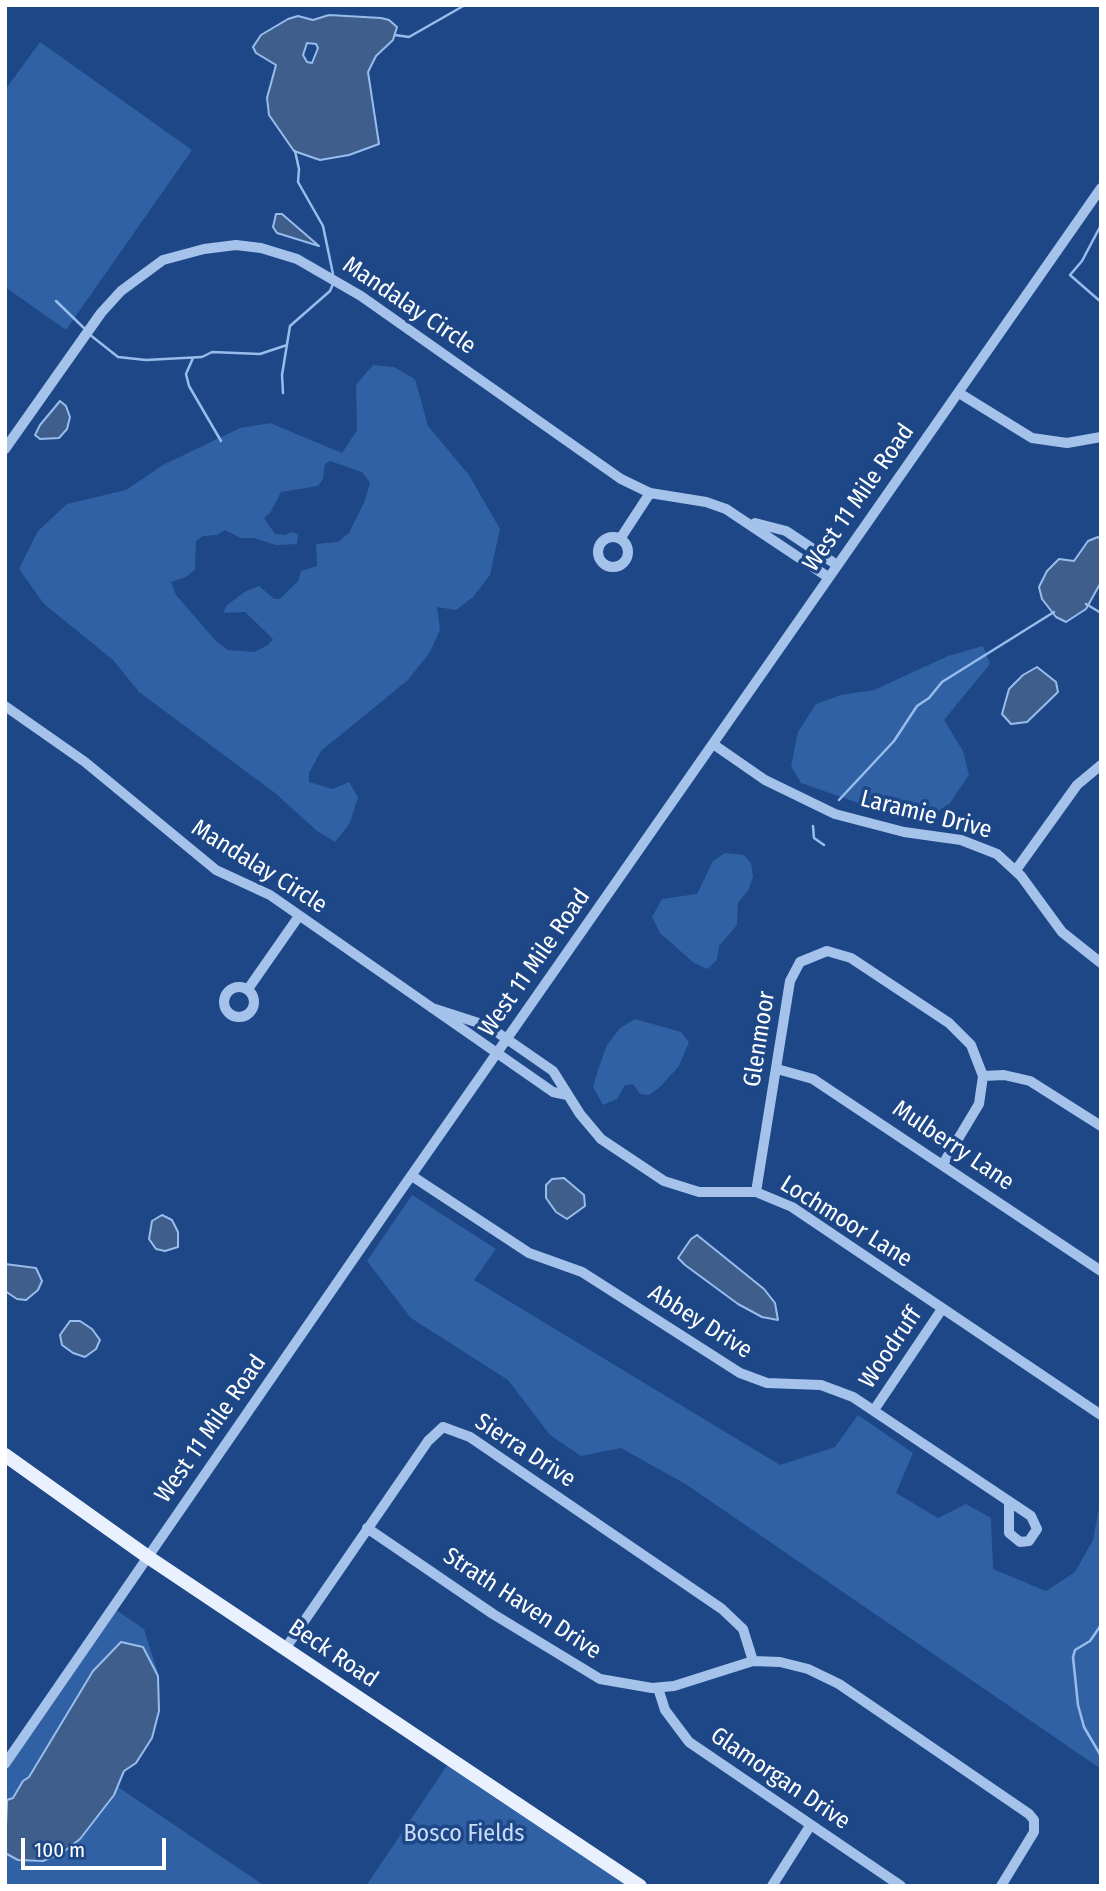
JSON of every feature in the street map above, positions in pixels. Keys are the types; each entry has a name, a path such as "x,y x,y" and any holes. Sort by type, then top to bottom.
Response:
{"main road":[{"name":"Beck Road","path":"5,1455 148,1557 640,1886"}],"street":[{"name":"West 11 Mile Road","path":"5,1764 412,1175 1101,188"},
{"name":"Mandalay Circle","path":"5,449 101,313 121,291 163,260 204,248 236,245 261,248 297,259 361,296 621,479 650,493 706,502 749,521 828,578"},
{"path":"959,393 1031,438 1068,443 1101,437"},
{"path":"620,539 650,493"},
{"path":"749,521 786,530 837,565"},
{"name":"Mandalay Circle","path":"5,706 85,762 216,870 270,895 553,1092 567,1095"},
{"name":"Laramie Drive","path":"713,744 765,780 826,810 904,832 974,844 998,854 1016,870 1062,932 1101,963"},
{"path":"1016,870 1077,785 1101,765"},
{"path":"248,989 299,916"},
{"name":"Glenmoor","path":"756,1192 793,971 806,958 827,951 851,958 956,1028 971,1045 983,1076"},
{"name":"Lochmoor Lane","path":"432,1009 480,1022 556,1074 567,1095 601,1139 670,1185 699,1192 756,1192 792,1207 1101,1415"},
{"name":"Mulberry Lane","path":"777,1069 813,1079 1101,1270"},
{"path":"943,1164 975,1114 983,1076 1004,1075 1030,1081 1101,1126"},
{"name":"Abbey Drive","path":"412,1175 528,1253 582,1272 740,1373 767,1382 828,1387 853,1397 1009,1503"},
{"name":"Woodruff","path":"874,1410 942,1309"},
{"name":"Sierra Drive","path":"285,1649 428,1441 443,1427 470,1437 722,1609 743,1629 753,1661"},
{"name":"Strath Haven Drive","path":"367,1528 570,1663 600,1679 658,1688 753,1661 780,1662 808,1670 839,1684 1010,1798 1034,1820 1034,1832 1001,1886"},
{"name":"Glamorgan Drive","path":"658,1688 665,1710 689,1742 901,1886"},
{"path":"772,1886 810,1826"}],"green space":[{"path":"40,42 192,150 66,330 5,287 5,90"},
{"path":"373,365 394,367 415,379 428,426 469,475 500,529 490,575 473,597 456,610 437,607 440,630 430,652 408,680 321,751 309,773 309,782 332,789 349,782 358,797 350,823 335,842 317,831 275,793 139,692 113,660 44,604 19,569 38,531 67,504 126,490 163,465 240,428 270,423 342,453 357,430 356,385","holes":["330,461 362,472 370,483 364,503 349,533 338,542 316,544 317,566 301,571 298,581 280,599 274,599 259,586 246,591 227,605 223,613 245,612 273,639 268,645 254,652 228,650 216,641 176,595 171,582 186,577 195,570 196,541 203,536 217,535 225,530 241,538 254,538 276,545 297,544 298,534 275,534 264,518 270,513 281,492 318,486 323,479 325,464"]},
{"path":"983,646 990,664 944,720 963,751 969,775 950,803 937,812 909,813 870,807 801,783 791,766 798,732 816,704 841,695 874,690 948,656"},
{"path":"725,853 744,855 751,863 753,876 749,889 738,903 737,925 719,946 717,960 707,969 694,963 660,933 652,917 662,899 697,894 713,861"},
{"path":"635,1019 681,1032 689,1042 679,1066 660,1087 649,1095 640,1094 633,1084 625,1085 617,1099 603,1105 593,1087 607,1045 620,1028"},
{"path":"412,1195 496,1249 474,1280 780,1465 835,1447 858,1415 913,1453 896,1493 938,1518 966,1504 991,1518 993,1569 1046,1591 1075,1572 1093,1540 1101,1497 1101,1769 687,1485 621,1448 581,1456 550,1435 508,1380 411,1318 367,1261"},
{"path":"116,1610 144,1629 158,1673 159,1695 115,1785 265,1886 5,1886 5,1771"},
{"name":"Bosco Fields","path":"450,1761 632,1886 366,1886"}],"shaded area":[{"path":"329,15 381,18 389,20 397,27 393,40 376,56 368,72 379,144 349,155 320,160 294,151 269,115 267,98 276,65 256,53 253,47 261,35 288,19 298,16 313,20","holes":["307,43 316,44 318,48 312,63 307,62 303,55"]},
{"path":"276,214 282,214 319,246 277,233 273,227"},
{"path":"60,401 66,406 70,417 67,429 59,438 40,439 35,435 40,425"},
{"path":"1098,537 1101,540 1101,582 1086,609 1066,622 1056,617 1042,599 1039,587 1047,571 1059,559 1074,561 1088,541"},
{"path":"1037,667 1056,682 1058,692 1027,722 1011,724 1002,714 1009,689 1023,675"},
{"path":"564,1178 584,1195 585,1206 567,1219 556,1212 546,1198 546,1185 552,1179"},
{"path":"162,1215 172,1220 178,1232 178,1247 165,1251 156,1249 149,1239 152,1221"},
{"path":"697,1235 764,1289 775,1303 778,1320 762,1317 738,1304 678,1258"},
{"path":"5,1264 36,1268 42,1281 38,1290 26,1300 17,1299 5,1291"},
{"path":"70,1321 80,1321 92,1329 100,1340 96,1349 85,1357 62,1345 60,1335"},
{"path":"121,1642 143,1647 158,1676 159,1711 152,1738 136,1763 124,1771 114,1795 80,1839 62,1853 43,1861 18,1860 5,1853 7,1800 13,1798 23,1781 29,1777 93,1671"}],"waterway":[{"path":"395,35 409,37 465,5"},
{"path":"295,151 299,169 298,182 323,226 333,274"},
{"path":"1101,225 1082,261 1070,275 1101,302"},
{"path":"283,393 282,375 290,326 330,291 333,284"},
{"path":"56,301 85,329"},
{"path":"89,334 118,357 146,360 202,357 212,352 260,354 287,345"},
{"path":"193,358 186,374 189,386 221,441"},
{"path":"1086,604 1101,613"},
{"path":"839,800 894,741 917,706 929,698 942,682 1054,612"},
{"path":"813,826 814,838 824,845"},
{"path":"1101,1625 1090,1641 1075,1650 1073,1657 1078,1705 1084,1727 1101,1756"}]}
